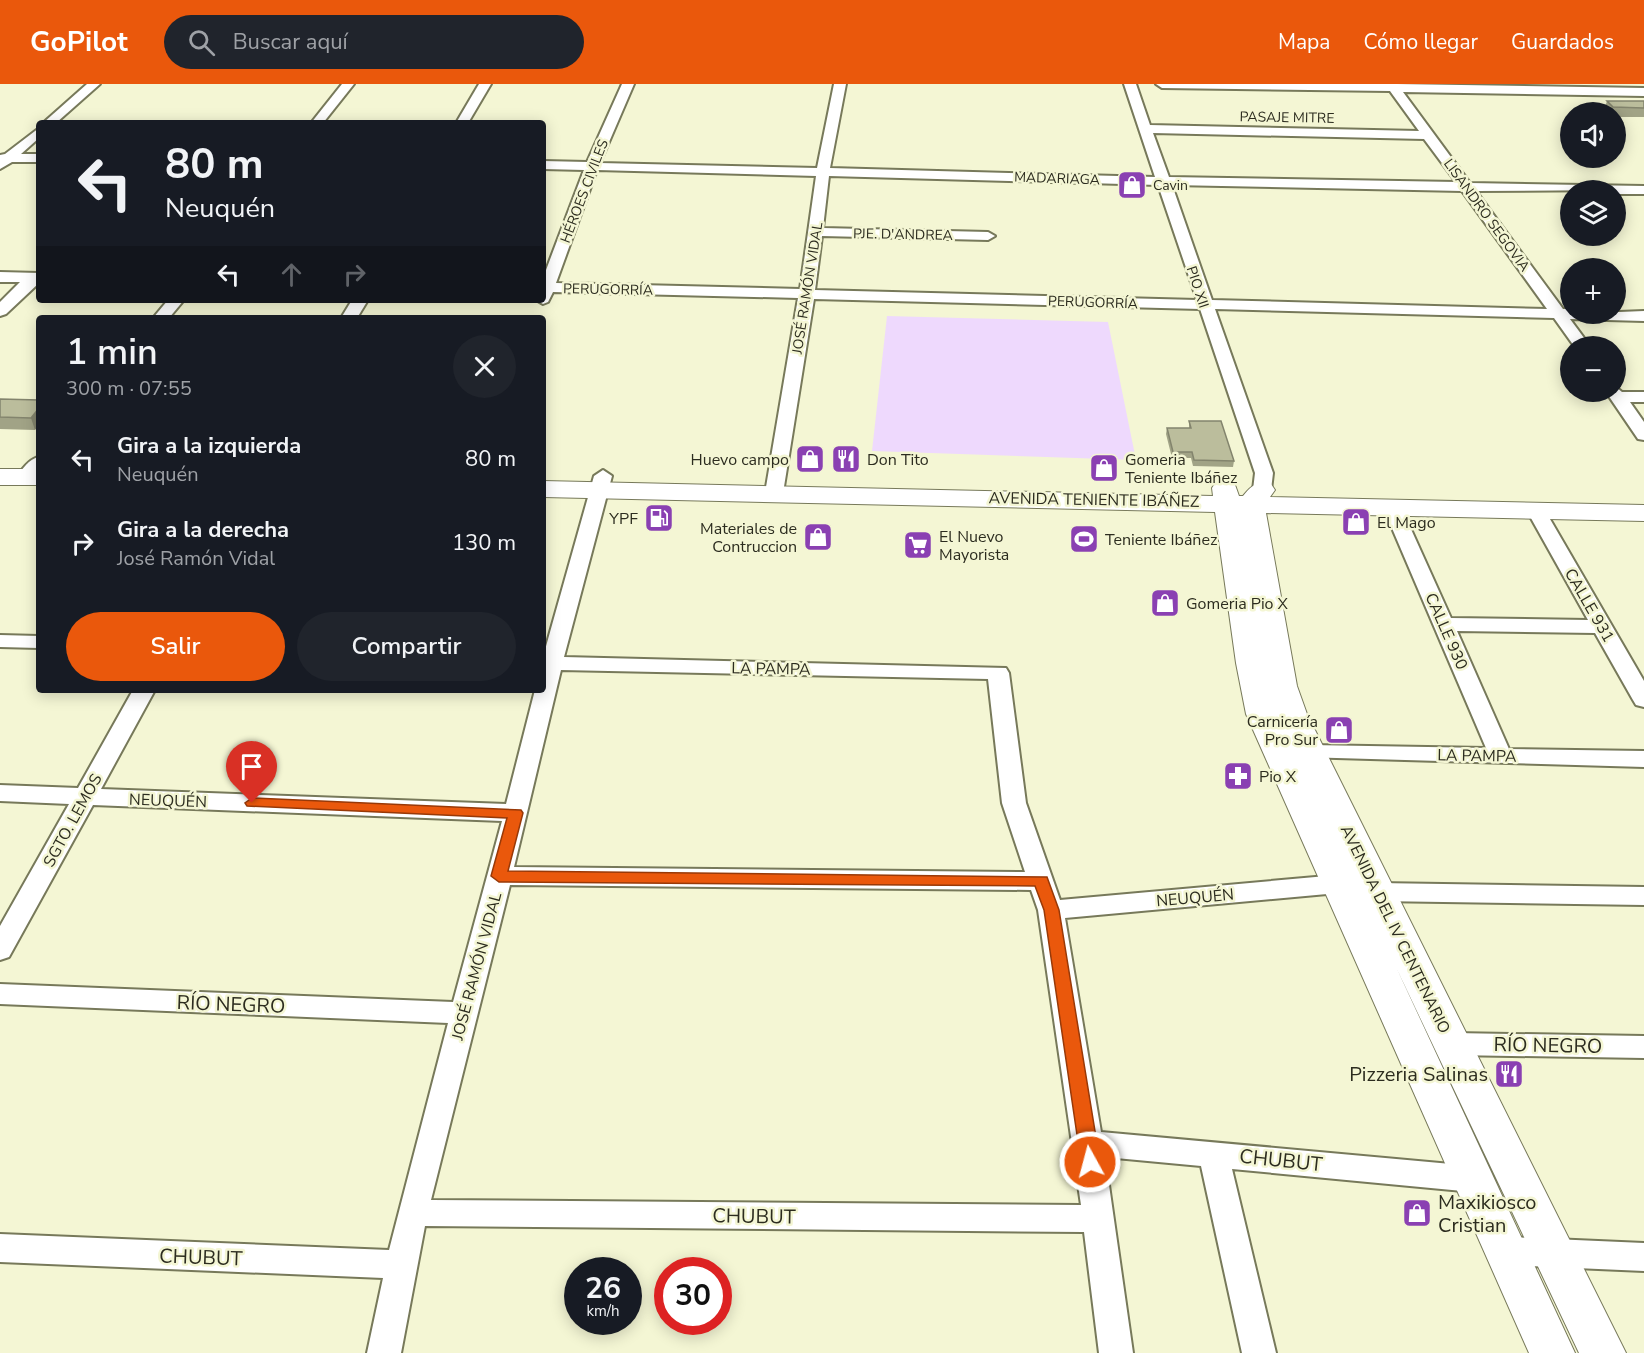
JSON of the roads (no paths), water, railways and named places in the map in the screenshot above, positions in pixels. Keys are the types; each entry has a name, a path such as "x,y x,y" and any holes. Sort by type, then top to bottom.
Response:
{"main road":[{"path":"0,464 36,469"},
{"path":"0,477 36,469"},
{"name":"AVENIDA TENIENTE IBÁÑEZ","path":"546,475 600,483"},
{"name":"AVENIDA TENIENTE IBÁÑEZ","path":"546,489 600,483 1241,496 1644,497"},
{"name":"AVENIDA TENIENTE IBÁÑEZ","path":"1241,496 1392,507 1644,513"},
{"name":"AVENIDA DEL IV CENTENARIO","path":"1241,496 1282,686 1291,714 1603,1353"},
{"name":"AVENIDA DEL IV CENTENARIO","path":"1241,496 1251,663 1262,714 1552,1353"}],"street":[{"path":"52,120 94,84"},
{"path":"319,120 348,84"},
{"path":"464,120 485,84"},
{"name":"HÉROES CIVILES","path":"546,289 592,165 628,84"},
{"name":"JOSÉ RAMÓN VIDAL","path":"776,485 817,232 823,172 840,84"},
{"name":"PIO XII","path":"1130,84 1165,181 1204,306 1264,473 1241,496"},
{"path":"1162,84 1644,90"},
{"path":"1639,84 1644,90"},
{"name":"LISANDRO SEGOVIA","path":"1392,86 1575,336"},
{"name":"PASAJE MITRE","path":"1146,129 1428,135"},
{"path":"3,160 36,134"},
{"path":"3,160 36,158"},
{"name":"MADARIAGA","path":"546,165 1165,181 1644,190"},
{"name":"PJE. D'ANDREA","path":"817,232 988,236"},
{"path":"0,277 36,278"},
{"path":"0,311 36,278"},
{"name":"PERUGORRÍA","path":"546,294 807,293 1204,306 1644,316"},
{"path":"164,315 174,303"},
{"path":"1626,395 1644,397"},
{"path":"1621,402 1644,435"},
{"name":"JOSÉ RAMÓN VIDAL","path":"547,663 600,483"},
{"name":"CALLE 930","path":"1392,507 1501,756"},
{"name":"CALLE 931","path":"1536,511 1644,700"},
{"path":"1444,624 1603,627"},
{"path":"0,641 36,642"},
{"name":"LA PAMPA","path":"547,663 998,673 1014,803 1041,881"},
{"name":"SGTO. LEMOS","path":"0,950 142,693"},
{"name":"JOSÉ RAMÓN VIDAL","path":"384,1353 412,1213 516,813 541,693"},
{"name":"LA PAMPA","path":"1310,752 1644,759"},
{"name":"NEUQUÉN","path":"0,793 516,813"},
{"path":"499,876 1041,881 1051,910 1089,1143 1116,1353"},
{"name":"NEUQUÉN","path":"1051,910 1338,884"},
{"path":"1377,892 1644,896"},
{"name":"RÍO NEGRO","path":"0,994 463,1013"},
{"name":"RÍO NEGRO","path":"1452,1044 1644,1047"},
{"name":"CHUBUT","path":"1089,1143 1473,1179"},
{"path":"1213,1154 1259,1353"},
{"name":"CHUBUT","path":"412,1213 1097,1219"},
{"name":"CHUBUT","path":"0,1248 402,1265"},
{"path":"1506,1251 1644,1257"}],"place":[{"name":"Cavin","path":"1132,185"},
{"name":"Huevo campo","path":"810,459"},
{"name":"Don Tito","path":"846,459"},
{"name":"Gomeria Teniente Ibáñez","path":"1104,468"},
{"name":"YPF","path":"659,518"},
{"name":"El Mago","path":"1356,522"},
{"name":"Materiales de Contruccion","path":"818,537"},
{"name":"Teniente Ibáñez","path":"1084,539"},
{"name":"El Nuevo Mayorista","path":"918,545"},
{"name":"Gomeria Pio X","path":"1165,603"},
{"name":"Carnicería Pro Sur","path":"1339,730"},
{"name":"Pio X","path":"1238,776"},
{"name":"Pizzeria Salinas","path":"1509,1074"},
{"name":"Maxikiosco Cristian","path":"1417,1213"}]}
